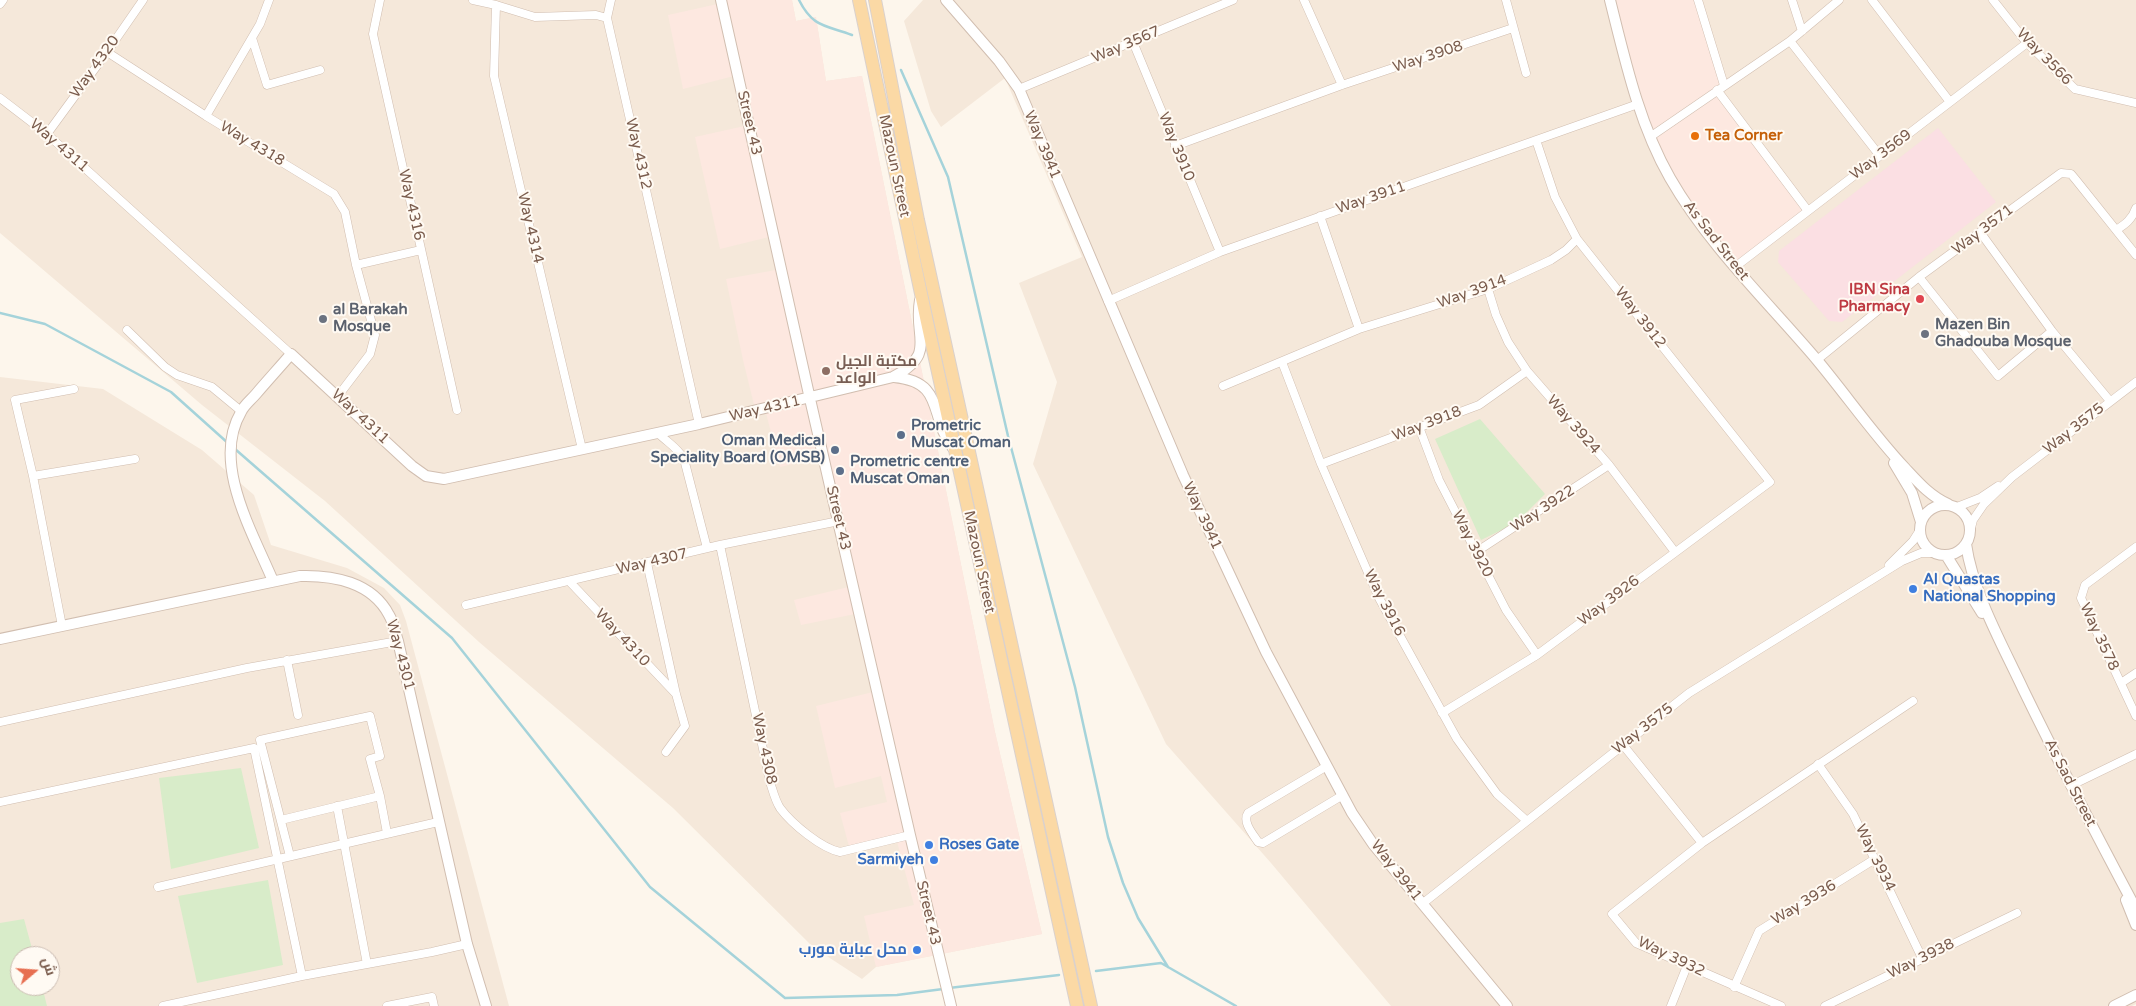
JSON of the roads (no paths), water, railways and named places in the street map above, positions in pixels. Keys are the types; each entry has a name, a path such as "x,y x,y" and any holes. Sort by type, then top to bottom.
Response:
{"main road":[{"name":"Mazoun Street","path":"859,0 921,296 1077,1006"},
{"name":"Mazoun Street","path":"875,0 918,220 1091,1006"}],"street":[{"path":"0,4 3,0"},
{"name":"Way 4320","path":"47,134 107,52 142,0"},
{"path":"206,116 260,24 269,0"},
{"name":"Way 4316","path":"380,0 373,34 457,410"},
{"path":"473,0 535,17 596,15 607,18 611,0"},
{"name":"Street 43","path":"721,0 810,399 951,1006"},
{"name":"Way 3941","path":"946,0 999,61 1018,89 1187,484 1266,652 1343,795 1373,844 1507,1006"},
{"name":"Way 3567","path":"1018,89 1233,0"},
{"path":"1304,0 1342,85"},
{"path":"1506,0 1526,72"},
{"name":"As Sad Street","path":"1610,0 1638,104 1650,137 1670,179 1735,267 1817,360 1885,447 1936,499 1953,506"},
{"path":"1698,0 1720,88 1808,211"},
{"path":"1792,0 1802,31"},
{"path":"1650,137 1790,40 1839,0"},
{"path":"1872,0 1950,102"},
{"name":"Way 3566","path":"1993,0 2027,43 2075,89 2136,103"},
{"name":"Way 4314","path":"496,5 494,76 582,449"},
{"name":"Way 4312","path":"607,18 699,424"},
{"name":"Way 3908","path":"1175,146 1342,85 1513,28"},
{"path":"252,38 267,85 320,70"},
{"path":"1790,40 1880,156"},
{"name":"Way 3910","path":"1133,42 1220,252"},
{"name":"Way 3569","path":"1735,267 2027,43"},
{"name":"Way 4318","path":"107,52 206,116 334,194 346,212 356,265 375,335 370,354 338,396"},
{"name":"Way 4311","path":"0,98 47,134 338,396 412,466 435,478 453,478 699,424 810,399 893,377"},
{"name":"Way 3911","path":"1108,302 1220,252 1638,104"},
{"name":"Way 3912","path":"1536,140 1555,197 1577,238 1770,482"},
{"name":"Way 3571","path":"1817,360 1919,277 2054,176 2066,172 2076,180 2136,255"},
{"path":"2116,230 2126,225 2136,208"},
{"path":"1320,216 1359,329"},
{"path":"1980,232 2052,331 2110,401"},
{"name":"Way 3914","path":"1223,386 1359,329 1488,288 1551,260 1566,250 1577,238"},
{"path":"356,265 421,250"},
{"path":"1919,277 1998,376 2052,331"},
{"name":"Way 3924","path":"1488,288 1496,315 1508,342 1526,371 1609,465 1675,552"},
{"path":"893,377 910,367 920,353 922,344 919,309 921,296"},
{"path":"127,330 165,366 178,375 212,387 241,411"},
{"path":"273,581 237,494 232,473 230,445 232,432 241,411 291,354"},
{"name":"Way 3916","path":"1282,362 1321,464 1380,598 1457,739 1497,794 1527,821"},
{"name":"Way 3918","path":"1321,464 1479,405 1526,371"},
{"path":"893,377 914,380 927,390 933,399 944,435 955,450"},
{"name":"Way 3575","path":"1953,506 1980,498 2012,477 2136,382"},
{"path":"62,626 33,476 16,400 74,389"},
{"name":"Way 3920","path":"1419,427 1439,480 1506,610 1537,655"},
{"path":"658,433 670,444 678,448 684,459 707,548"},
{"name":"As Sad Street","path":"1885,447 1912,493 1920,526"},
{"path":"33,476 135,459"},
{"name":"Way 3922","path":"1476,552 1609,465"},
{"name":"Way 3575","path":"1970,532 1973,520 1984,504 2012,477"},
{"name":"Way 3926","path":"1442,713 1537,655 1770,482"},
{"path":"1953,506 1967,518 1970,532 1966,544 1960,550 1940,554 1924,544 1920,526 1928,510 1934,507 1953,506"},
{"name":"Way 4307","path":"466,605 720,545 839,521"},
{"name":"Way 3575","path":"1878,574 1913,541 1920,526"},
{"name":"As Sad Street","path":"1966,544 1968,560 1975,584 2007,654 2070,786 2136,909"},
{"name":"Way 4308","path":"720,545 770,782 779,806 787,816 829,850 840,852 910,835"},
{"name":"Way 3578","path":"2136,547 2085,585 2081,598 2082,604 2136,716"},
{"name":"Way 3575","path":"1422,904 1689,693 1878,574 1921,553 1940,554"},
{"name":"As Sad Street","path":"1940,554 1966,585 2007,654"},
{"name":"Way 4310","path":"647,563 685,726 666,752"},
{"name":"Way 4301","path":"0,639 300,576 340,578 358,586 377,599 389,615 398,641 467,944 486,1006"},
{"name":"Way 4310","path":"569,581 676,694"},
{"path":"0,722 287,660 398,641"},
{"path":"287,660 298,715"},
{"path":"2121,682 2136,673"},
{"name":"Way 3932","path":"1734,987 1636,943 1612,914 1702,843 1912,701"},
{"path":"290,856 260,740 370,716 380,756 370,759 387,833"},
{"path":"1622,745 1702,843"},
{"path":"0,802 254,748 302,976"},
{"path":"2070,786 2136,754"},
{"name":"Way 3934","path":"1818,764 1853,814 1922,958"},
{"path":"1327,766 1248,813 1245,817 1246,822 1258,842 1262,843 1343,795"},
{"path":"280,820 380,796"},
{"path":"337,806 367,964"},
{"path":"158,886 438,822"},
{"name":"Way 3936","path":"1734,987 1759,931 1875,859"},
{"path":"2125,889 2127,901 2136,925"},
{"name":"Way 3938","path":"1825,1006 2017,913"},
{"path":"163,1006 302,976 467,944"},
{"path":"1671,1006 1687,966"},
{"path":"1734,987 1781,1006"},
{"path":"2114,1006 2133,996"},
{"path":"387,1006 432,997 434,1006"}],"waterway":[{"path":"799,0 815,21 852,35"},
{"path":"901,70 948,177 1008,436 1075,687 1108,837 1123,883 1138,918 1168,967"},
{"path":"0,313 45,324 171,392 229,444"},
{"path":"235,449 452,638 650,887 785,998 897,995 943,989"},
{"path":"1096,971 1161,963 1236,1006"},
{"path":"949,988 1059,975"}],"place":[{"name":"Tea Corner","path":"1695,136"},
{"name":"IBN Sina Pharmacy","path":"1920,299"},
{"name":"al Barakah Mosque","path":"323,319"},
{"name":"Mazen Bin Ghadouba Mosque","path":"1925,334"},
{"name":"مكتبة الجيل الواعد","path":"826,371"},
{"name":"Prometric Muscat Oman","path":"901,435"},
{"name":"Oman Medical Speciality Board (OMSB)","path":"835,450"},
{"name":"Prometric centre Muscat Oman","path":"840,471"},
{"name":"Al Quastas National Shopping","path":"1913,589"},
{"name":"Roses Gate","path":"929,845"},
{"name":"Sarmiyeh","path":"934,860"},
{"name":"محل عباية مورب","path":"917,950"}]}
